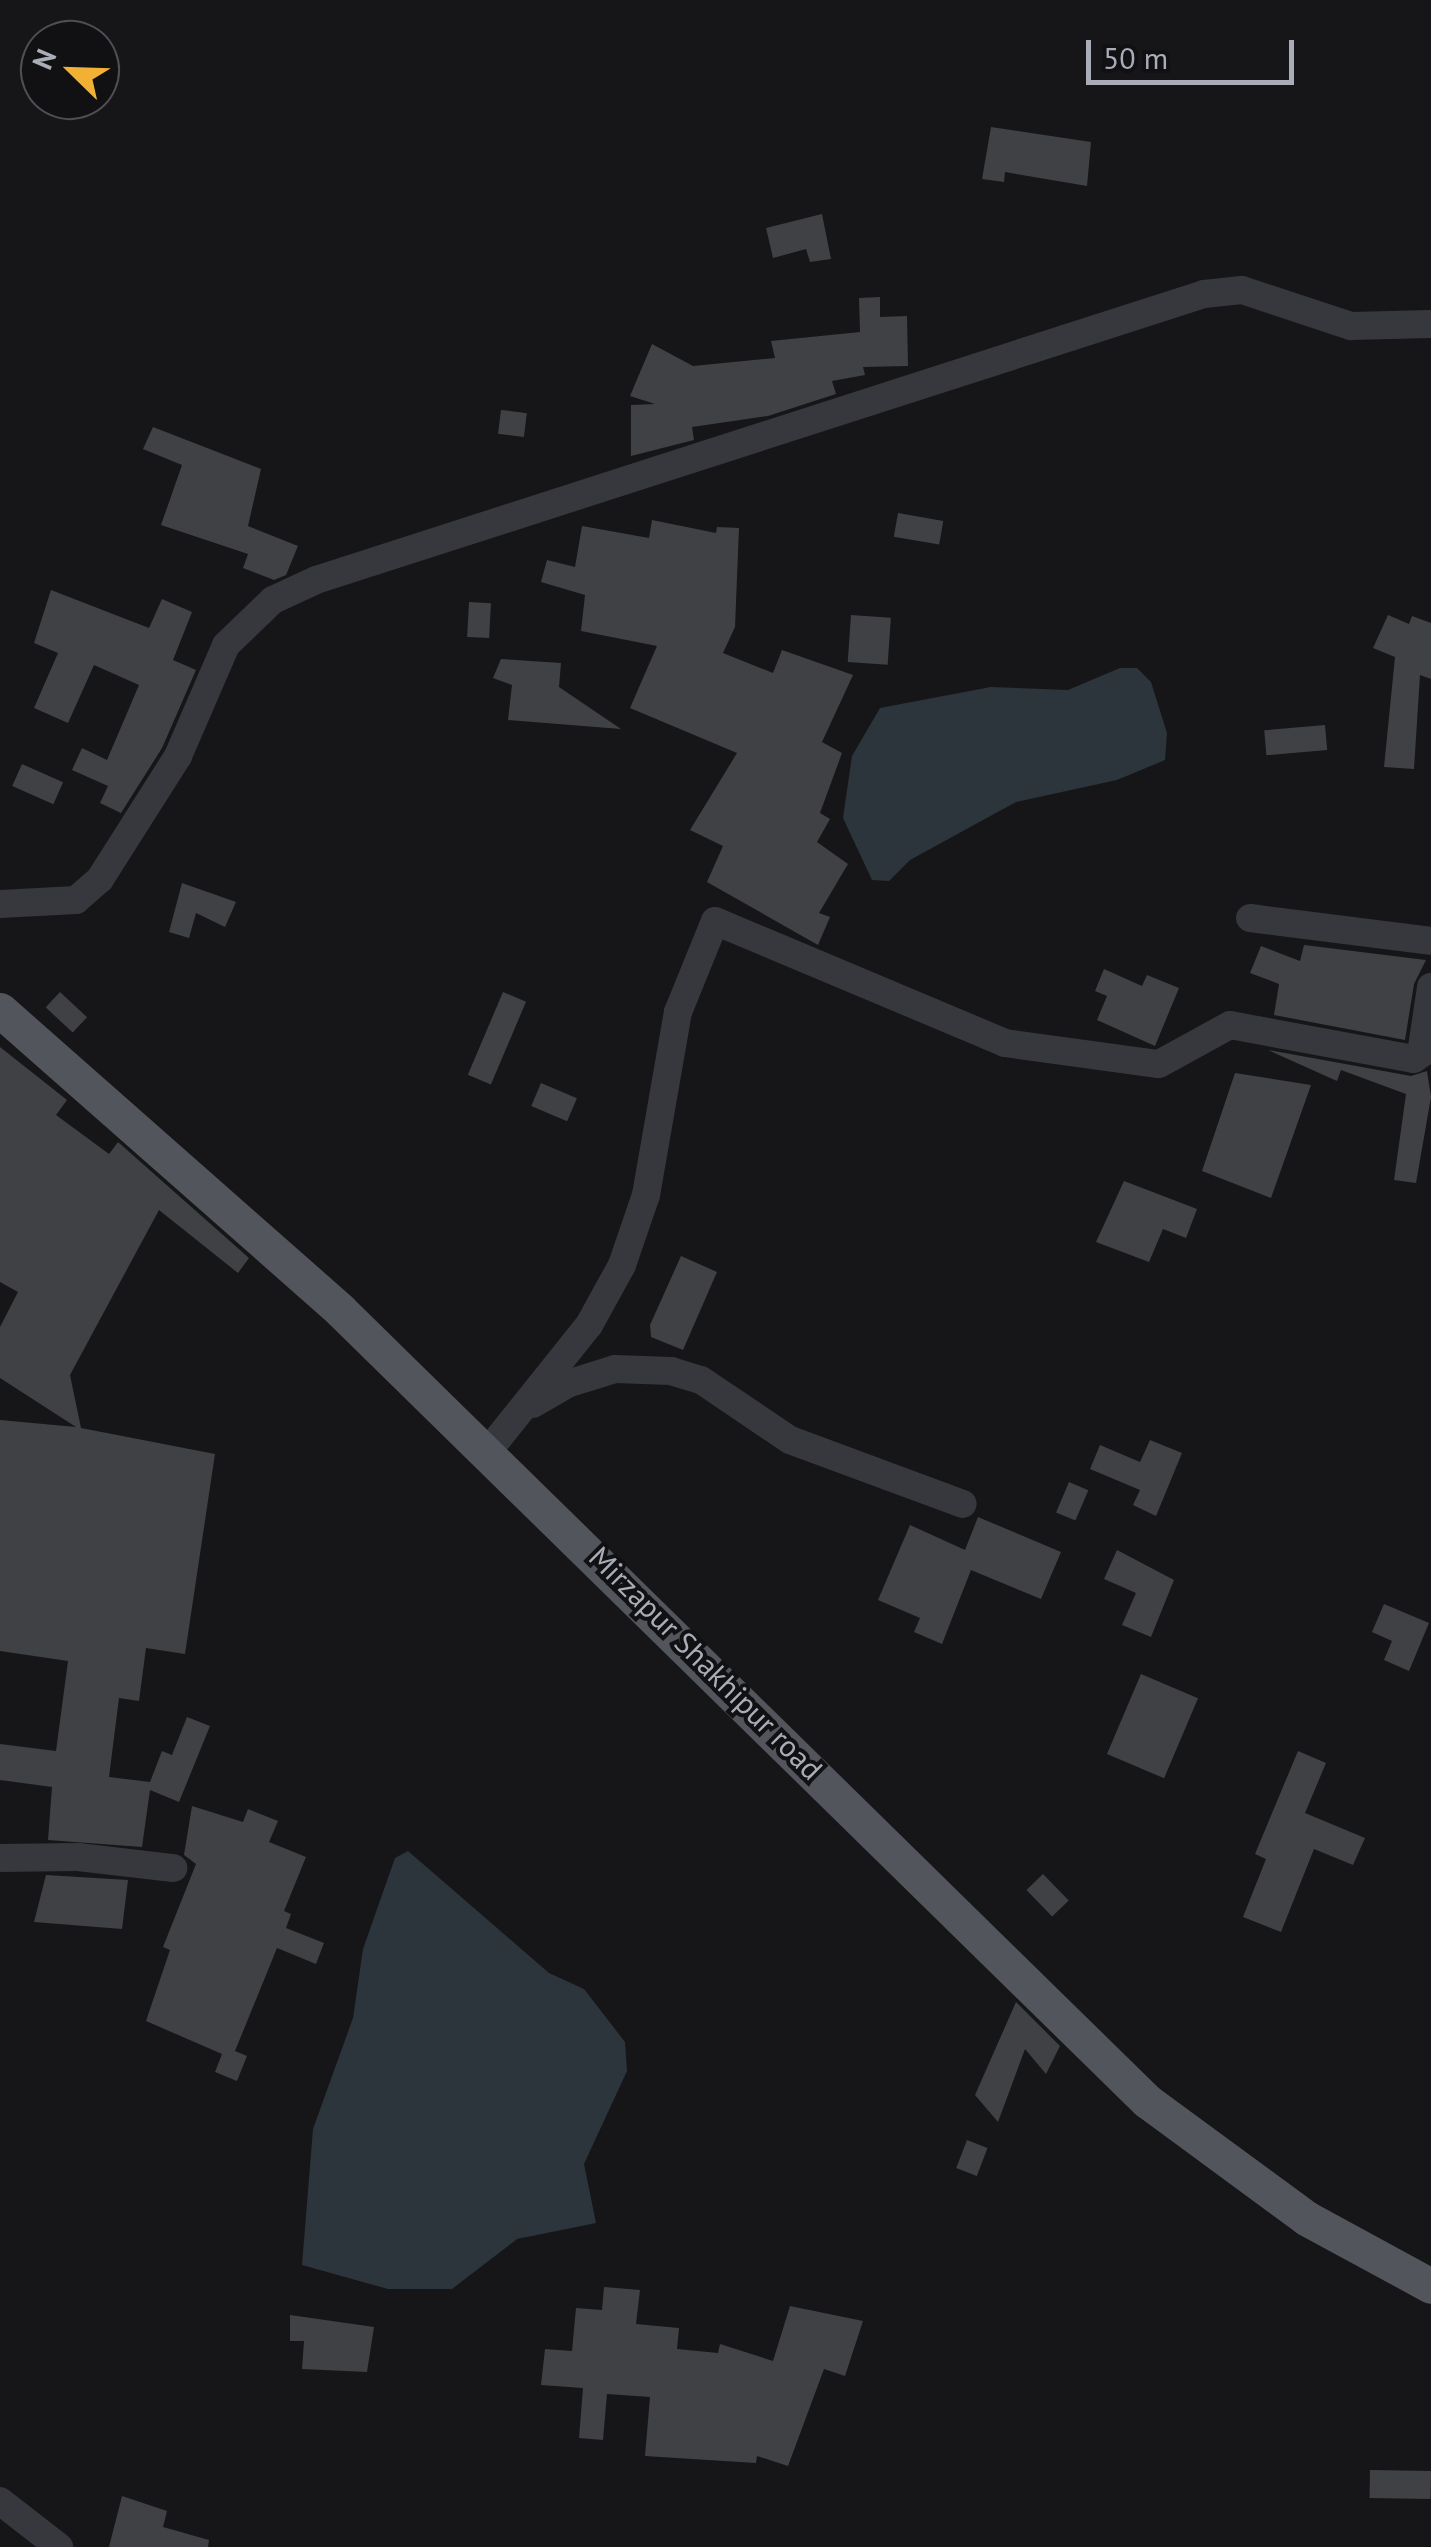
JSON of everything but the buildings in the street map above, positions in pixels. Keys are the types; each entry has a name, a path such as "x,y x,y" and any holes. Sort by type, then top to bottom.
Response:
{"main road":[{"name":"Mirzapur Shakhipur road","path":"0,1010 340,1310 488,1451 1147,2102 1306,2218 1431,2286"}],"street":[{"path":"0,904 76,900 100,879 178,756 226,646 272,600 316,580 1204,294 1242,290 1351,326 1431,324"},
{"path":"1250,918 1431,941"},
{"path":"488,1451 589,1325 622,1265 646,1195 678,1012 715,921 1005,1043 1159,1064 1230,1026 1414,1059 1422,1054 1431,987"},
{"path":"519,1412 568,1384 615,1369 670,1371 700,1380 790,1440 963,1504"},
{"path":"0,1858 78,1857 173,1868"},
{"path":"0,2502 59,2547"}],"shaded area":[{"path":"1120,668 1137,668 1151,682 1167,733 1165,760 1117,780 1016,802 910,860 889,881 872,880 843,818 852,756 880,708 991,687 1068,690"},
{"path":"408,1851 549,1973 584,1989 625,2042 627,2071 584,2164 596,2223 517,2239 452,2289 388,2289 302,2265 313,2129 353,2018 363,1949 395,1858"}]}
